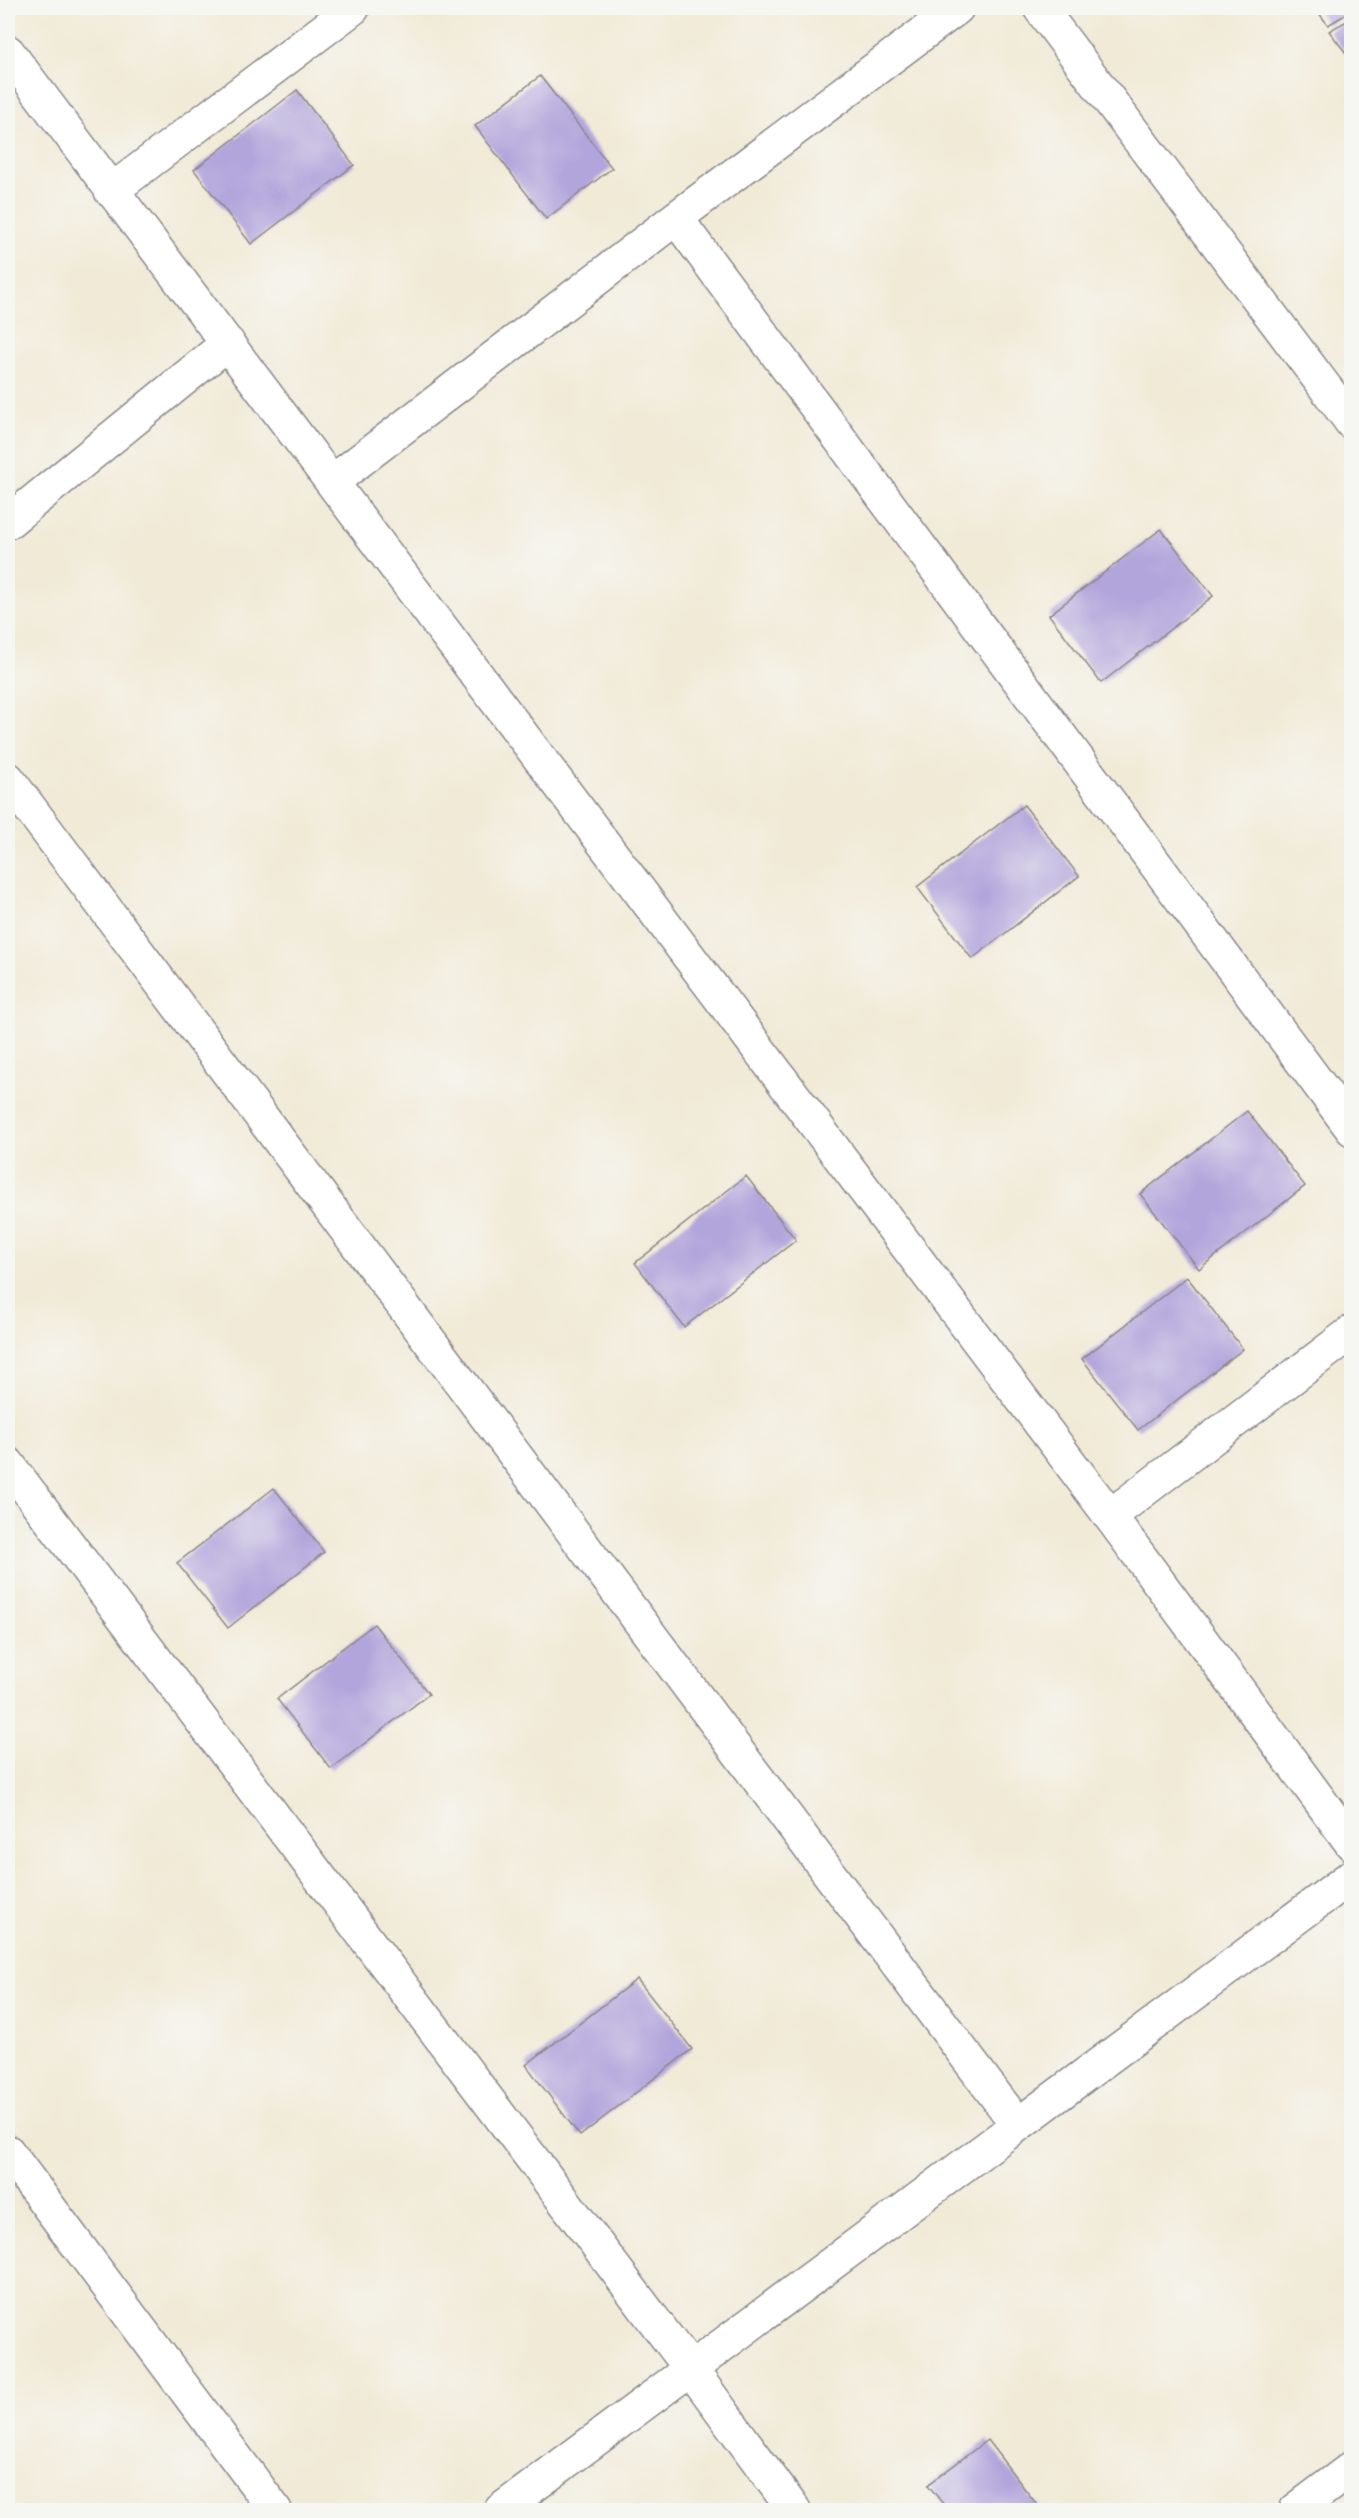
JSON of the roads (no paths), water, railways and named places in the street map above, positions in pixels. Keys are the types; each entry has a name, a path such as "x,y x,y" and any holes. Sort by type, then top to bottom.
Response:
{"street":[{"path":"111,191 353,8"},
{"path":"332,482 676,218 957,8"},
{"path":"1040,8 1352,423"},
{"path":"8,52 1110,1516 1352,1844"},
{"path":"676,218 1352,1129"},
{"path":"8,522 228,343"},
{"path":"8,779 1017,2124"},
{"path":"1110,1516 1352,1332"},
{"path":"8,1464 690,2368 794,2511"},
{"path":"501,2511 1352,1876"},
{"path":"8,2152 275,2511"},
{"path":"1296,2511 1352,2469"}]}
